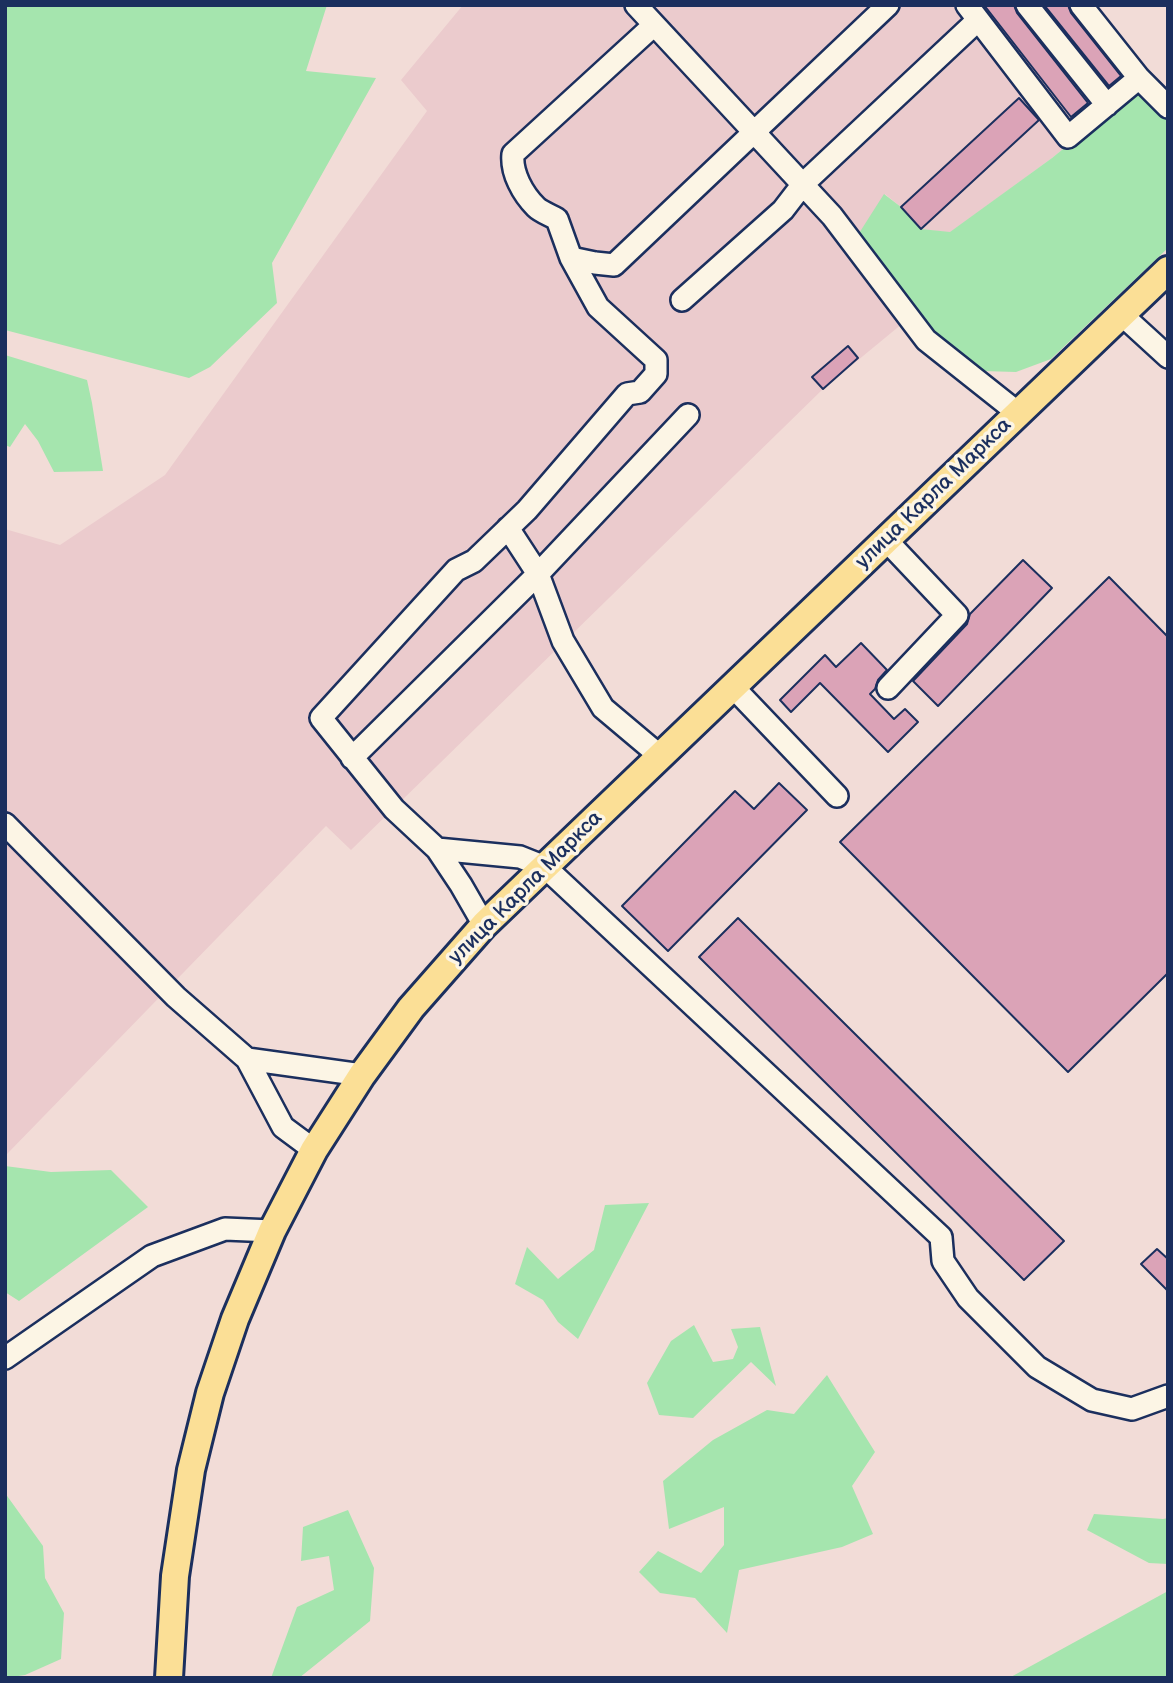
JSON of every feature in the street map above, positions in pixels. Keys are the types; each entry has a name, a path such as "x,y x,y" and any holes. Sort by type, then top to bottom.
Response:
{"main road":[{"name":"улица Карла Маркса","path":"169,1678 174,1576 191,1471 210,1393 234,1319 272,1231 314,1150 362,1075 411,1008 484,926 1168,270"}],"street":[{"path":"636,5 832,216 926,340 1018,413"},
{"path":"571,258 614,265 888,5"},
{"path":"1027,5 1107,105"},
{"path":"1081,5 1139,78 1168,107"},
{"path":"682,300 783,210 803,184 973,12 1068,137 1139,78"},
{"path":"484,926 437,849 394,809 321,718 456,570 474,561 527,510 627,394 640,393 656,374 656,360 598,307 571,258 556,219 538,209 520,187 512,162 513,154 654,24"},
{"path":"1121,314 1168,357"},
{"path":"352,758 538,575 688,415"},
{"path":"508,528 538,575 563,641 603,708 660,756"},
{"path":"886,540 957,615 887,688"},
{"path":"733,687 837,796"},
{"path":"5,824 176,997 247,1059 283,1127 314,1150"},
{"path":"437,849 520,858 545,867 941,1237 943,1261 968,1298 1037,1367 1092,1400 1132,1409 1168,1396"},
{"path":"461,885 489,854"},
{"path":"247,1059 362,1075"},
{"path":"5,1358 152,1256 225,1229 272,1231"}],"shaded area":[{"path":"463,5 1096,5 1151,77 1052,158 950,233 921,229 885,194 914,314 823,389 351,850 326,826 5,1154 5,529 60,545 165,475 427,111 401,80"}],"green space":[{"path":"5,5 327,5 306,71 376,78 272,263 277,303 210,367 189,378 5,330"},
{"path":"1139,87 1168,115 1168,248 1051,359 1016,372 982,371 933,335 856,238 884,194 901,207 921,229 950,232 1052,158"},
{"path":"5,355 87,380 103,471 54,472 38,441 25,424 10,447 5,445"},
{"path":"5,1166 51,1172 111,1170 148,1207 19,1301 5,1292"},
{"path":"649,1203 578,1339 558,1322 543,1300 515,1284 527,1247 558,1279 594,1250 605,1205"},
{"path":"694,1325 713,1362 733,1359 738,1347 731,1329 760,1327 776,1386 751,1362 693,1418 659,1415 647,1383 671,1341"},
{"path":"827,1375 875,1452 852,1486 873,1534 842,1547 739,1570 727,1633 695,1598 660,1593 639,1572 658,1551 701,1573 724,1545 724,1507 669,1529 663,1481 713,1440 767,1410 794,1414"},
{"path":"5,1493 43,1546 45,1578 64,1613 61,1659 25,1675 5,1678"},
{"path":"348,1510 374,1568 370,1621 299,1678 271,1678 297,1607 334,1590 329,1556 301,1561 303,1527"},
{"path":"1094,1514 1168,1518 1168,1564 1149,1563 1087,1530"},
{"path":"1168,1591 1168,1678 1009,1678"}],"building":[{"path":"984,5 1014,5 1017,13 1088,103 1071,117"},
{"path":"1044,5 1068,5 1071,13 1121,76 1109,86"},
{"path":"1019,98 1039,120 921,229 901,207"},
{"path":"848,346 858,358 823,389 812,377"},
{"path":"1023,560 1052,588 938,706 913,681 967,624 970,614"},
{"path":"1109,577 1168,637 1168,973 1068,1072 840,842"},
{"path":"861,643 887,670 870,694 894,719 905,709 918,722 888,752 820,683 791,712 780,700 825,655 836,667"},
{"path":"779,783 807,810 668,951 622,906 735,791 754,809"},
{"path":"738,918 1064,1241 1024,1280 699,957"},
{"path":"1157,1249 1168,1259 1168,1291 1141,1264"}]}
